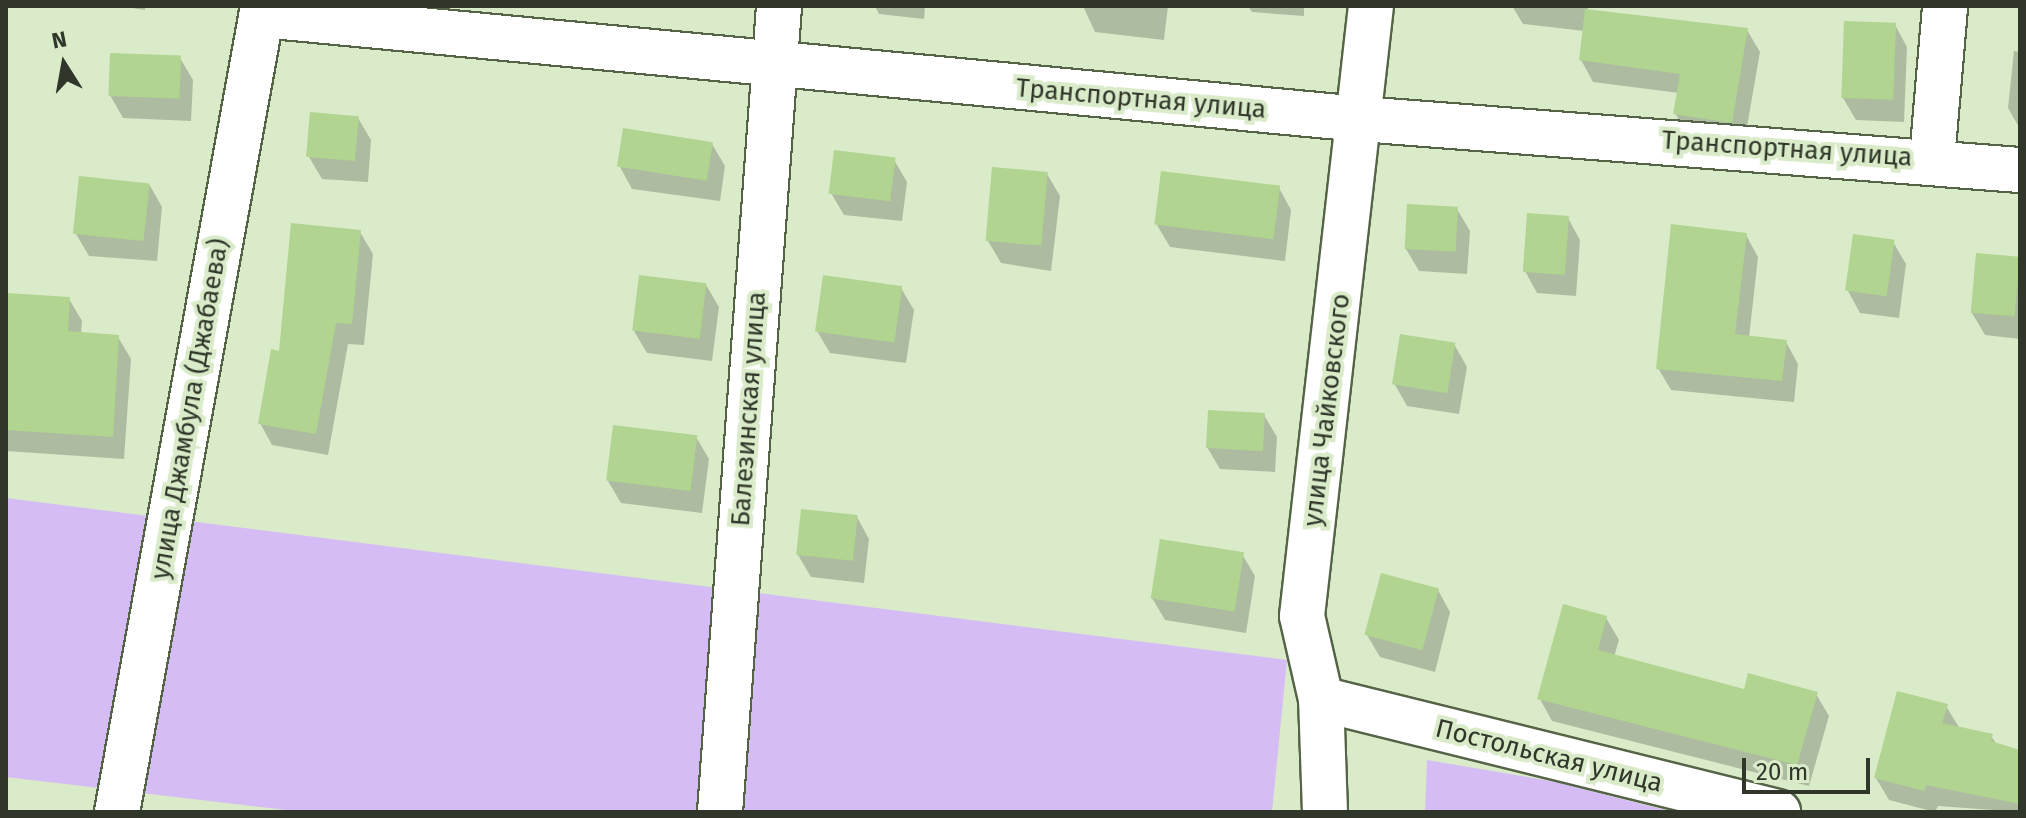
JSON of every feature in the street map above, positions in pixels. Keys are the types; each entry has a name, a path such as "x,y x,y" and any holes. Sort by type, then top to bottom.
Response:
{"street":[{"name":"Балезинская улица","path":"720,812 779,6"},
{"name":"улица Чайковского","path":"1325,812 1321,699 1302,616 1361,119 1371,6"},
{"path":"1932,159 1945,6"},
{"name":"Транспортная улица","path":"263,11 774,64 1361,119 1932,159 2020,170"},
{"name":"улица Джамбула (Джабаева)","path":"117,812 263,11"},
{"name":"Постольская улица","path":"1321,699 1778,812"}],"shaded area":[{"path":"6,498 1287,660 1272,812 303,812 6,777"},
{"path":"1427,760 1551,781 1674,812 1425,812"}],"building":[{"path":"1585,9 1748,28 1732,123 1673,114 1680,74 1579,60"},
{"path":"1844,21 1896,23 1893,100 1841,98"},
{"path":"110,53 181,55 179,98 108,96"},
{"path":"310,112 359,116 355,161 306,157"},
{"path":"623,128 713,142 707,181 617,167"},
{"path":"834,150 896,158 890,201 829,194"},
{"path":"992,167 1048,172 1041,246 986,241"},
{"path":"1161,171 1280,186 1274,239 1154,225"},
{"path":"79,176 150,183 144,241 73,234"},
{"path":"1407,204 1458,207 1456,252 1405,249"},
{"path":"1527,213 1569,216 1565,275 1523,272"},
{"path":"291,223 361,230 352,324 336,323 316,434 258,424 271,349 279,351"},
{"path":"1671,224 1747,233 1735,334 1787,340 1782,381 1656,369"},
{"path":"1853,234 1895,240 1887,296 1845,290"},
{"path":"1976,253 2020,257 2015,317 1971,313"},
{"path":"639,275 706,283 700,339 632,331"},
{"path":"823,275 902,286 894,343 815,331"},
{"path":"6,293 70,297 68,331 119,335 113,437 6,430"},
{"path":"1400,334 1455,343 1447,393 1392,384"},
{"path":"1208,410 1265,413 1263,451 1206,448"},
{"path":"613,425 697,435 691,491 606,481"},
{"path":"801,509 858,515 853,561 796,555"},
{"path":"1160,539 1244,552 1235,612 1151,598"},
{"path":"1381,573 1439,589 1422,650 1364,635"},
{"path":"1563,604 1607,616 1598,650 1744,689 1748,673 1818,692 1797,765 1537,699"},
{"path":"1897,691 1948,704 1942,723 1993,734 1991,741 2020,750 2020,804 1926,785 1924,791 1874,778"}]}
